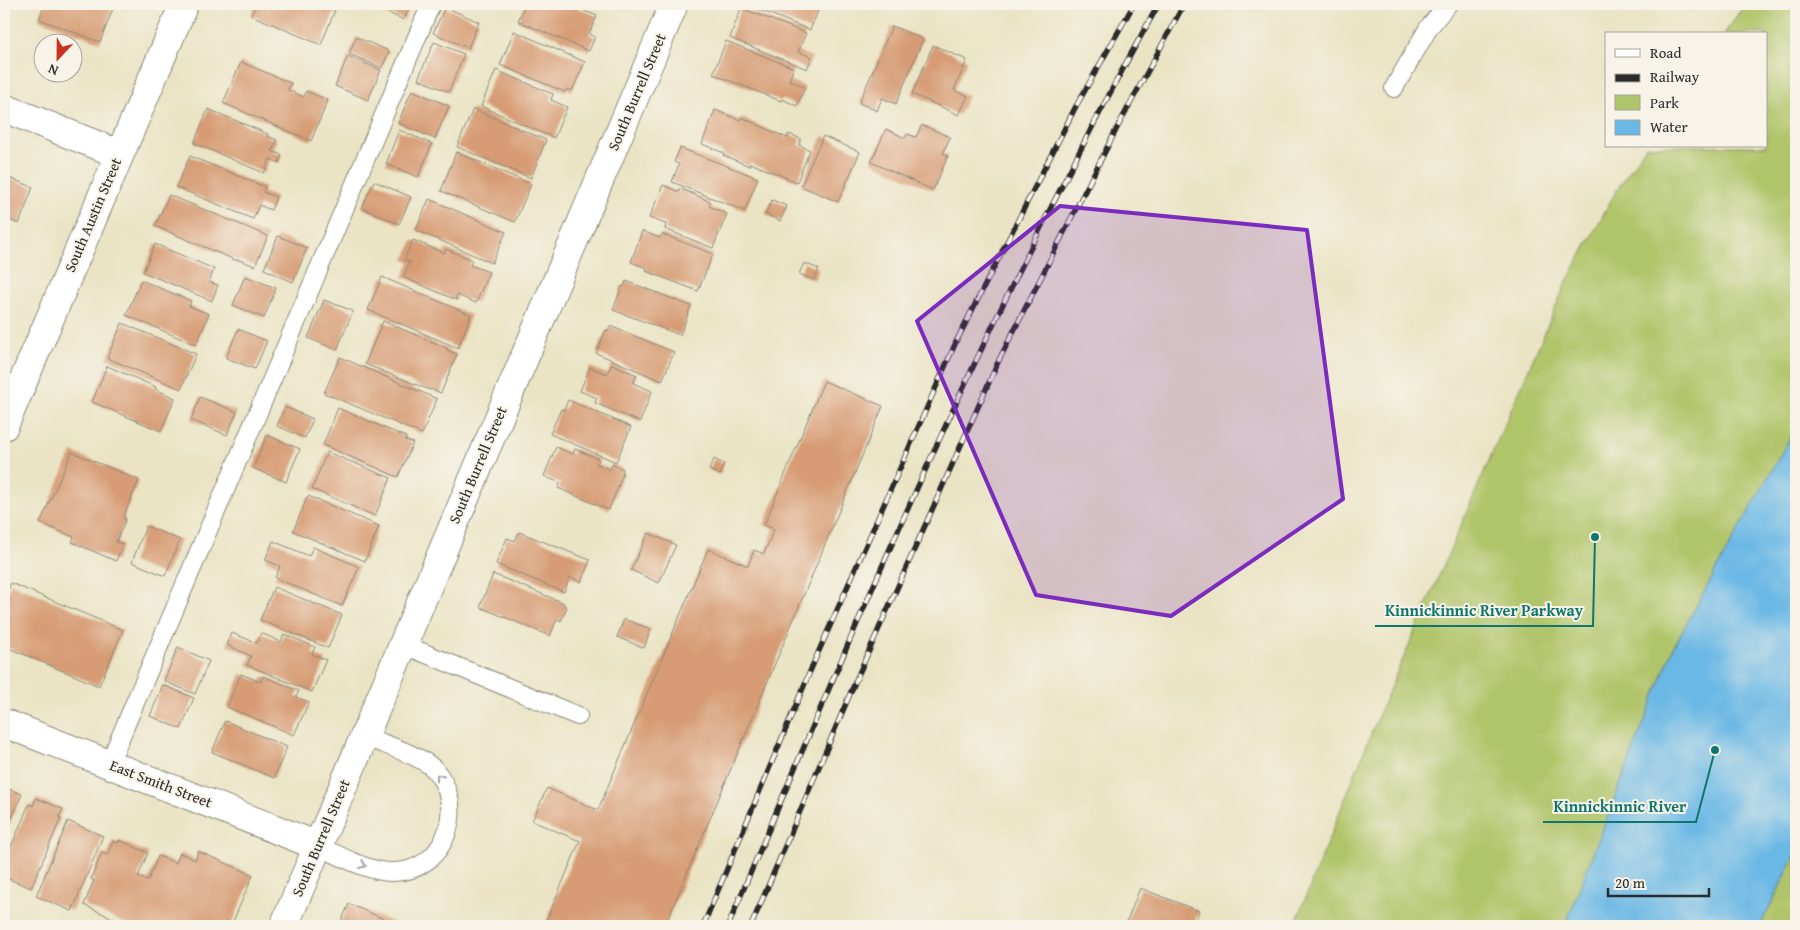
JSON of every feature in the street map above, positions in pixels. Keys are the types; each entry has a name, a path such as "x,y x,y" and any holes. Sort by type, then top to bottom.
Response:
{"street":[{"name":"South Austin Street","path":"4,426 184,4"},
{"name":"South Burrell Street","path":"284,926 674,4"},
{"path":"4,108 119,154"},
{"name":"East Smith Street","path":"4,723 318,846"}],"lane":[{"path":"110,764 431,4"},
{"path":"1394,88 1429,27 1448,4"},
{"path":"402,644 578,716"},
{"path":"318,846 379,872 410,870 423,864 435,854 450,827 449,797 443,782 432,767 414,757 364,736"}],"highlighted area":[{"path":"1060,206 1307,230 1343,499 1171,616 1036,595 917,321"}],"green space":[{"path":"1745,4 1796,4 1796,427 1674,646 1565,926 1294,926 1379,714 1566,283 1615,193 1645,148 1768,148 1768,32 1725,32"},
{"path":"1796,854 1796,926 1760,926"}],"water":[{"path":"1796,427 1796,854 1760,926 1565,926 1674,646"}],"building":[{"path":"45,4 109,4 114,6 100,42 82,35 82,32 73,32 39,19"},
{"path":"256,4 320,4 335,10 321,45 251,15"},
{"path":"368,4 411,4 404,20"},
{"path":"525,4 568,4 597,16 589,34 595,37 589,51 518,21"},
{"path":"591,4 606,4 604,9"},
{"path":"745,4 821,4 810,30"},
{"path":"445,7 479,22 468,48 433,33"},
{"path":"741,8 806,33 798,52 812,57 807,69 730,38"},
{"path":"892,26 923,39 896,104 882,98 877,111 859,103"},
{"path":"514,31 585,62 572,91 567,89 565,92 500,65"},
{"path":"356,37 389,51 382,68 349,54"},
{"path":"726,41 794,68 789,80 805,87 797,106 713,74"},
{"path":"434,42 464,54 449,92 418,79"},
{"path":"933,45 967,60 954,90 968,96 959,115 912,94"},
{"path":"348,56 381,70 368,100 335,86"},
{"path":"241,62 291,83 288,90 304,97 306,91 328,100 311,141 223,103"},
{"path":"496,70 553,94 551,100 567,107 554,138 481,106"},
{"path":"412,90 449,106 435,139 398,123"},
{"path":"208,109 268,134 267,136 277,140 272,151 282,155 279,163 270,159 264,173 194,143"},
{"path":"473,109 546,140 531,178 457,147"},
{"path":"715,110 740,120 741,117 787,138 789,134 801,139 799,145 810,150 797,182 750,163 749,166 702,144"},
{"path":"922,125 950,137 943,153 948,156 933,190 871,162 886,129 905,138 907,134 916,137"},
{"path":"399,130 432,144 418,177 386,164"},
{"path":"823,136 860,152 838,202 801,186"},
{"path":"680,148 758,178 745,211 672,182 679,164 674,162"},
{"path":"456,152 531,184 515,222 441,191"},
{"path":"190,156 265,187 263,192 276,197 271,210 259,205 253,219 176,187"},
{"path":"4,176 33,187 19,224 4,218"},
{"path":"374,181 411,197 399,224 362,208"},
{"path":"663,185 679,192 680,188 711,202 709,206 727,214 713,248 665,229 666,224 649,218"},
{"path":"169,195 268,236 255,266 235,260 155,226"},
{"path":"429,199 506,232 492,263 416,230"},
{"path":"772,200 787,206 780,221 765,214"},
{"path":"4,226 9,228 4,241"},
{"path":"642,231 660,238 662,234 713,254 698,291 646,271 647,268 631,262"},
{"path":"278,236 307,248 293,282 264,269"},
{"path":"413,240 444,253 446,249 472,260 470,265 489,272 476,303 457,295 456,300 403,277 410,262 404,260"},
{"path":"155,244 214,269 209,282 218,285 212,301 143,272"},
{"path":"804,263 819,269 814,280 799,274"},
{"path":"245,276 276,288 264,318 233,305"},
{"path":"382,277 471,315 458,348 368,310"},
{"path":"141,280 191,301 189,306 209,314 196,345 126,315"},
{"path":"626,281 691,306 680,335 613,310 622,286 624,287"},
{"path":"324,300 353,311 337,350 308,338"},
{"path":"383,321 457,354 441,393 365,364"},
{"path":"122,323 196,354 181,389 107,358"},
{"path":"610,326 674,352 662,381 596,353 606,330 608,331"},
{"path":"238,329 267,341 255,369 226,358"},
{"path":"340,357 437,399 422,434 324,393"},
{"path":"612,364 637,375 633,383 652,391 640,422 595,403 597,398 580,391 590,367 607,374"},
{"path":"107,366 156,387 155,389 175,398 161,431 92,402"},
{"path":"824,381 883,406 665,926 544,926 580,841 532,821 547,788 598,810 708,549 748,566 754,550 764,554 774,529 764,525"},
{"path":"200,397 237,412 227,435 191,420"},
{"path":"568,400 631,427 616,462 550,434 561,409 564,410"},
{"path":"285,407 313,419 305,438 277,426"},
{"path":"338,408 406,437 405,440 413,443 398,477 323,445"},
{"path":"267,435 300,449 286,482 253,468"},
{"path":"556,447 573,454 575,449 599,459 597,464 610,469 612,464 623,469 623,474 609,510 558,488 560,483 544,476"},
{"path":"72,452 139,480 123,518 126,519 116,542 123,544 116,561 72,542 74,537 40,523"},
{"path":"327,452 391,478 375,516 312,489"},
{"path":"714,459 724,464 720,475 709,470"},
{"path":"308,496 379,526 365,561 293,531"},
{"path":"146,526 180,540 165,576 132,562"},
{"path":"519,532 590,560 581,582 570,577 564,592 496,564 507,538 515,541"},
{"path":"648,533 676,545 659,583 631,570"},
{"path":"273,541 309,556 313,547 359,567 342,606 275,578 280,566 265,560"},
{"path":"493,574 564,603 563,605 567,607 561,621 557,619 550,636 480,607"},
{"path":"11,583 123,630 99,686 4,646 4,600"},
{"path":"274,587 342,615 328,648 260,620"},
{"path":"624,619 651,629 644,648 617,637"},
{"path":"232,633 257,643 261,633 281,642 284,634 315,647 312,654 326,660 312,692 247,665 251,656 227,645"},
{"path":"178,647 209,661 195,694 164,681"},
{"path":"241,674 261,682 263,676 299,691 296,697 309,702 294,735 227,707"},
{"path":"163,685 194,698 181,729 150,716"},
{"path":"225,721 287,747 274,778 212,752"},
{"path":"4,787 22,794 4,837"},
{"path":"36,798 63,809 59,817 61,818 31,888 4,877 4,864 29,804 33,806"},
{"path":"68,821 103,836 72,911 36,896"},
{"path":"119,840 148,853 138,877 148,880 158,856 176,863 180,853 195,860 198,851 253,875 231,926 130,926 84,905 94,880 91,879 102,853 107,855 113,841 118,843"},
{"path":"1140,888 1199,911 1193,926 1125,926"},
{"path":"349,904 401,926 339,926"}],"railway":[{"path":"703,926 814,662 956,342 1075,108 1134,4"},
{"path":"728,926 848,644 931,457 1019,272 1076,158 1159,4"},
{"path":"751,926 856,680 999,360 1116,130 1184,4"}],"place":[{"name":"Kinnickinnic River Parkway","path":"1595,537"},
{"name":"Kinnickinnic River","path":"1715,750"}]}
